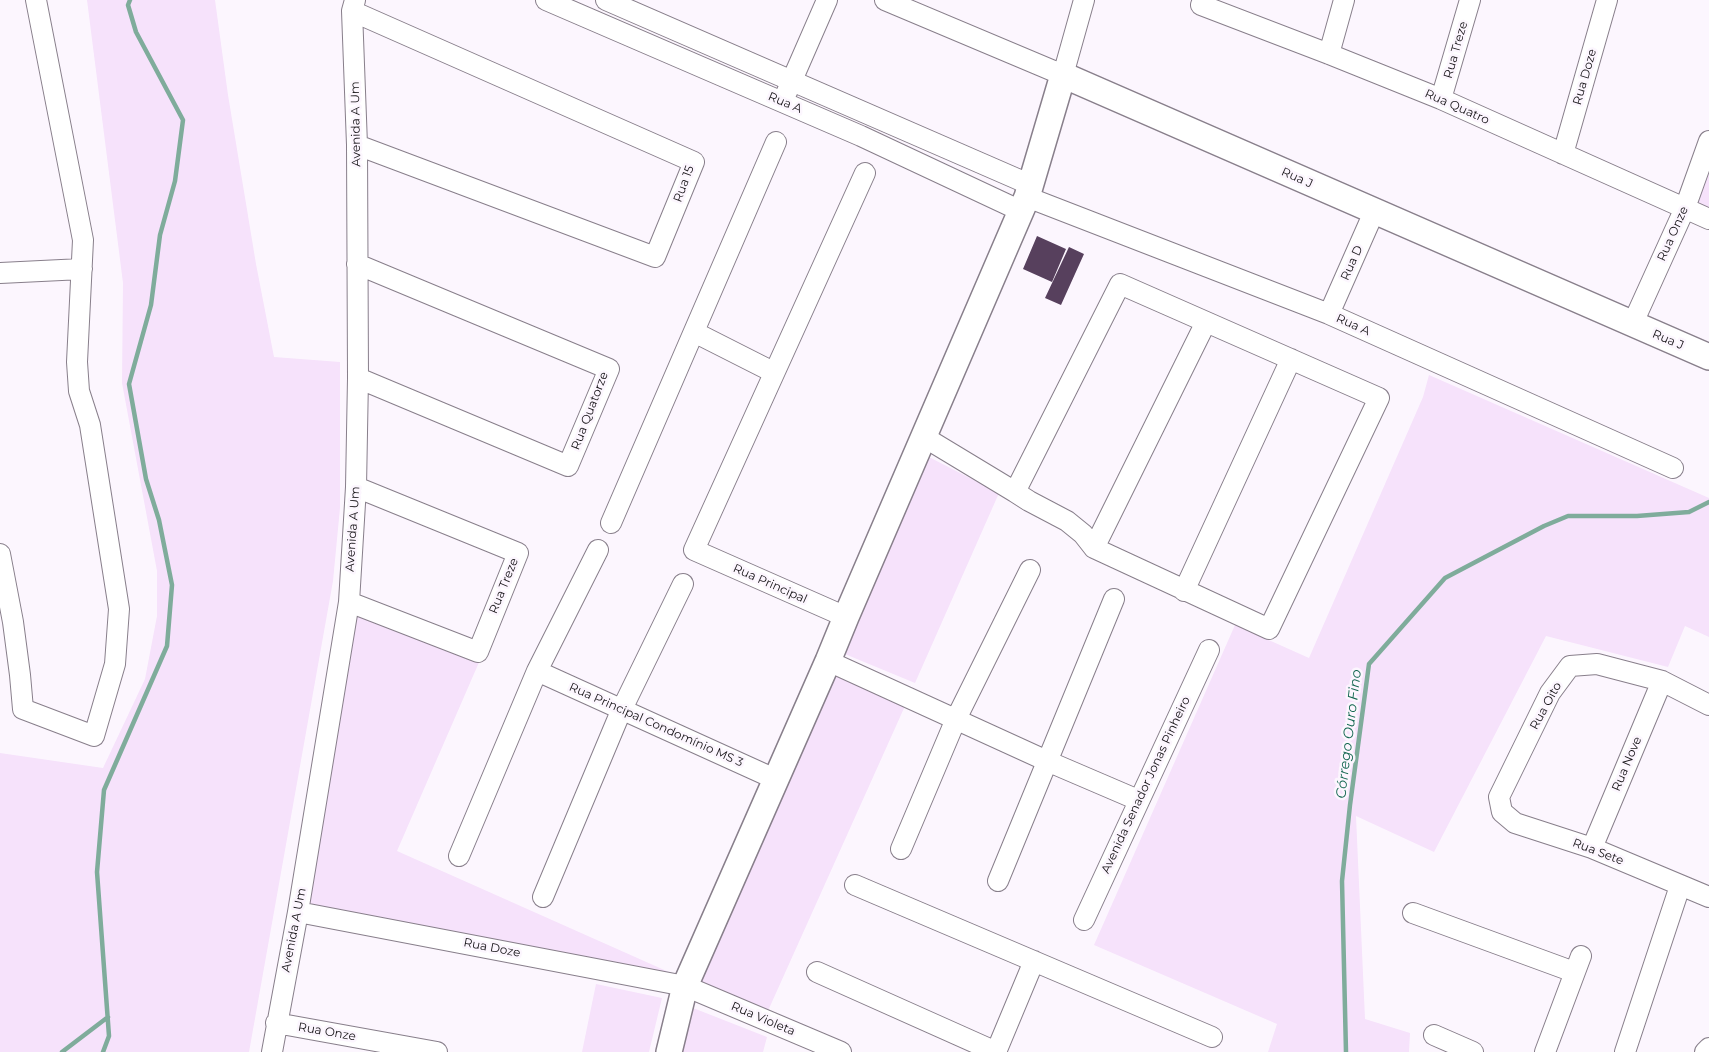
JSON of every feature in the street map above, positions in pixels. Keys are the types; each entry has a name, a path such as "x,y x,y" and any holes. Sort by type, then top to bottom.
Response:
{"main road":[{"path":"668,1052 685,986 828,661 1026,198 1063,76"},
{"name":"Rua J","path":"1063,76 1709,357"}],"street":[{"path":"0,554 6,619 20,675 23,709 94,736 115,664 119,609 90,425 79,391 77,362 83,240 36,0"},
{"name":"Rua A","path":"546,0 861,136 1329,314 1673,468"},
{"name":"Rua A","path":"606,0 792,81 1026,198"},
{"path":"782,102 827,0"},
{"name":"Rua J","path":"885,0 1063,76"},
{"path":"1063,76 1084,0"},
{"path":"1329,54 1344,0"},
{"name":"Rua Treze","path":"1441,99 1470,0"},
{"name":"Rua Doze","path":"1563,154 1607,0"},
{"name":"Rua Quatro","path":"1202,2 1441,99 1709,219"},
{"name":"Avenida A Um","path":"272,1052 298,912 348,602 356,487 358,378 358,145 353,5"},
{"name":"Rua 15","path":"353,5 694,162 655,257 358,145"},
{"path":"661,50 669,28"},
{"name":"Rua Onze","path":"1632,325 1685,208 1709,141"},
{"path":"611,523 776,142"},
{"path":"694,332 774,372 865,173"},
{"name":"Rua D","path":"1329,314 1374,212"},
{"name":"Rua Quatorze","path":"357,264 609,369 568,466 358,378"},
{"path":"0,273 82,269"},
{"path":"924,437 1015,492 1067,521 1083,534 1094,548 1269,629 1379,398 1120,284 1015,492"},
{"path":"1094,548 1206,322"},
{"path":"1184,591 1291,360"},
{"name":"Rua Principal","path":"774,372 694,550 846,617"},
{"name":"Rua Treze","path":"348,602 478,652 518,553 356,487"},
{"path":"459,856 537,671 598,550"},
{"path":"901,849 956,720 1030,570"},
{"path":"543,897 622,711 684,584"},
{"path":"998,881 1114,599"},
{"name":"Avenida Senador Jonas Pinheiro","path":"1084,920 1209,650"},
{"path":"828,661 1047,761 1138,800"},
{"name":"Rua Oito","path":"1499,797 1550,693 1570,666 1596,664 1662,681 1709,704"},
{"name":"Rua Principal Condomínio MS 3","path":"537,671 775,779"},
{"name":"Rua Nove","path":"1592,848 1662,681"},
{"name":"Rua Sete","path":"1499,797 1502,812 1515,823 1592,848 1709,898"},
{"path":"855,884 1212,1037"},
{"path":"1625,1052 1680,886"},
{"name":"Rua Doze","path":"298,912 685,986"},
{"path":"1413,913 1577,964 1544,1052"},
{"path":"817,972 996,1052 1034,961"},
{"name":"Rua Violeta","path":"685,986 841,1052"},
{"name":"Rua Onze","path":"276,1023 437,1052"},
{"path":"1434,1035 1473,1052"},
{"path":"1705,1052 1709,1048"}],"shaded area":[{"path":"87,0 215,0 228,95 256,264 274,357 340,362 340,508 333,581 249,1052 0,1052 0,753 103,768 145,679 157,616 157,571 122,383 123,283"},
{"path":"1709,160 1709,213 1693,206"},
{"path":"1429,375 1709,498 1709,637 1685,626 1668,667 1546,636 1434,852 1356,816 1365,1019 1410,1033 1409,1052 1268,1052 1277,1024 1094,945 1235,625 1309,658 1423,397"},
{"path":"925,455 999,493 915,683 840,652"},
{"path":"353,613 480,660 397,851 671,973 305,907"},
{"path":"831,673 905,706 767,1013 696,984"},
{"path":"596,984 662,998 649,1052 582,1052"},
{"path":"688,1006 767,1037 763,1052 680,1052"}],"building":[{"path":"1037,236 1066,249 1052,282 1023,269"},
{"path":"1069,247 1084,254 1061,305 1045,298"}],"waterway":[{"path":"103,1052 109,1036 97,872 104,790 167,646 172,585 159,520 146,479 129,384 151,305 160,235 175,181 183,120 136,32 128,5 130,0"},
{"name":"Córrego Ouro Fino","path":"1346,1052 1342,881 1369,664 1445,578 1544,526 1568,516 1637,516 1689,512 1709,502"},
{"path":"62,1052 108,1017"}]}
